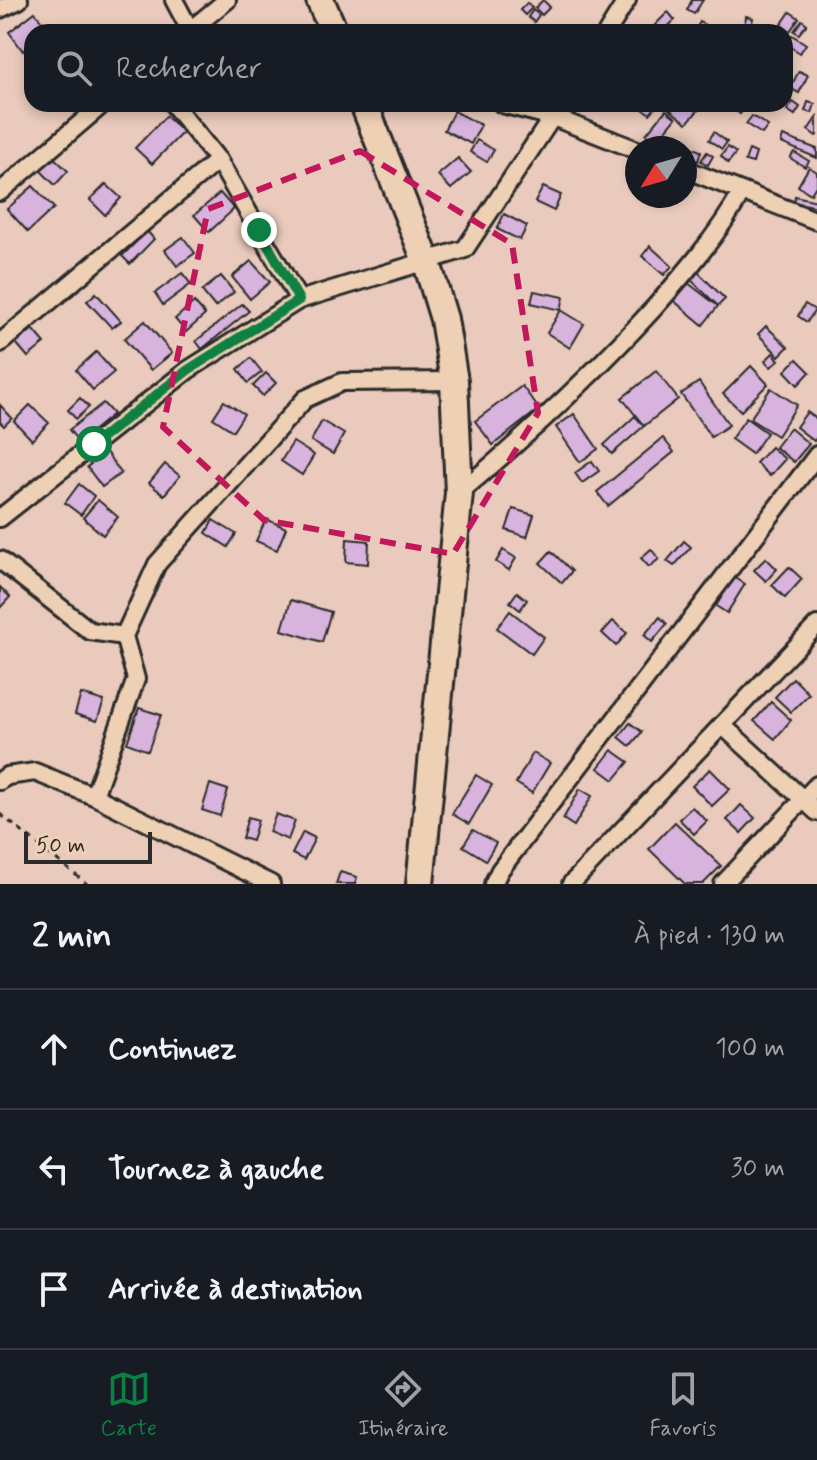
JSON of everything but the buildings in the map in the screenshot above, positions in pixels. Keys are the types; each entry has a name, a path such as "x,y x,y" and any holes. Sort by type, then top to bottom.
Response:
{"highway":[{"path":"320,0 330,24"},
{"path":"367,112 427,263 444,319 454,381 459,493 420,884"}],"street":[{"path":"0,9 19,0"},
{"path":"174,0 186,24"},
{"path":"198,24 227,0"},
{"path":"612,24 627,0"},
{"path":"0,192 94,112"},
{"path":"179,112 218,160 299,300"},
{"path":"0,518 188,370 299,300 465,249 556,112"},
{"path":"559,112 625,144"},
{"path":"0,343 218,160"},
{"path":"697,174 817,221"},
{"path":"459,493 536,428 611,355 716,233 742,192"},
{"path":"94,796 136,679 124,636 157,564 305,399 342,382 454,381"},
{"path":"493,884 509,857 817,455"},
{"path":"0,560 90,631 124,636"},
{"path":"571,884 817,625"},
{"path":"722,725 817,812"},
{"path":"0,781 7,776 35,772 94,796 271,884"},
{"path":"723,884 817,785"}],"path":[{"path":"0,814 87,884"}],"highlighted area":[{"path":"360,151 512,244 538,413 453,554 264,520 163,427 208,209"}],"route":[{"path":"94,444 188,370 299,300 259,230"}]}
